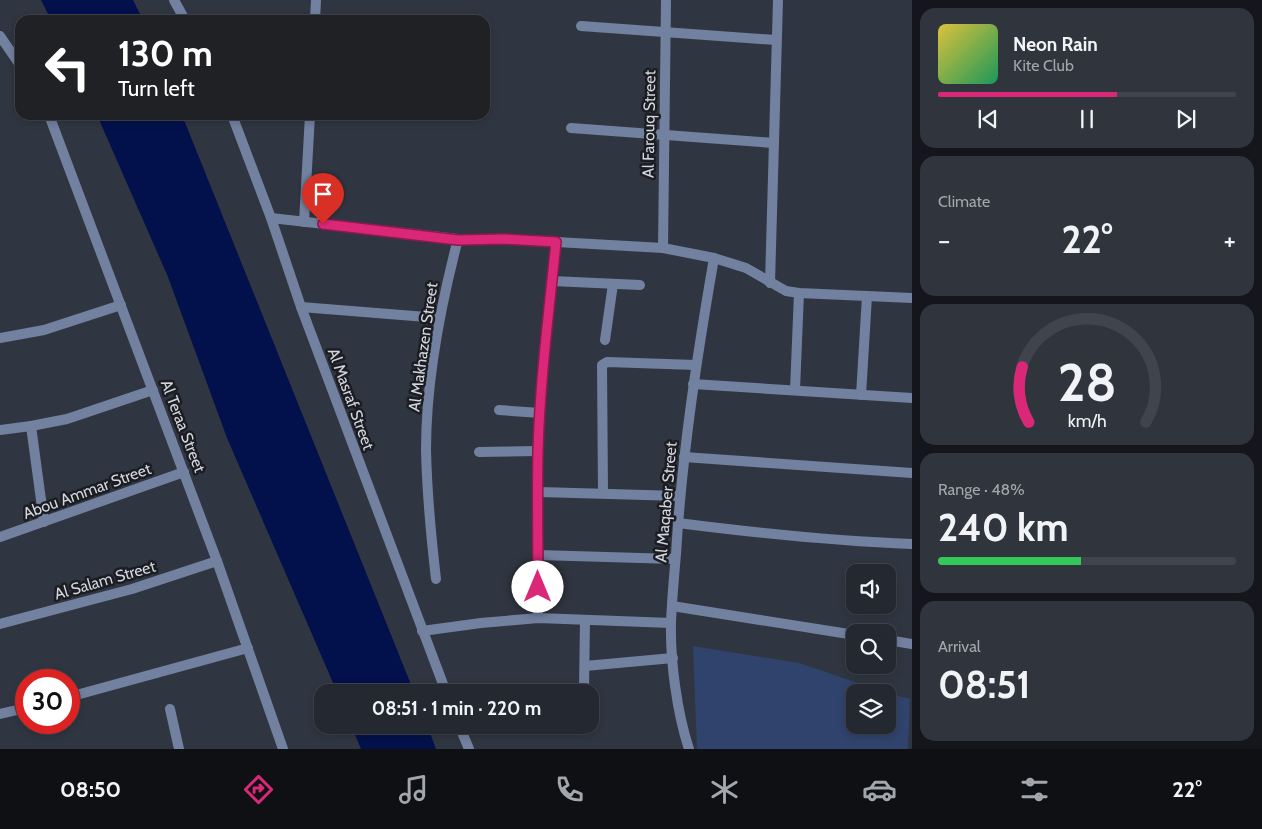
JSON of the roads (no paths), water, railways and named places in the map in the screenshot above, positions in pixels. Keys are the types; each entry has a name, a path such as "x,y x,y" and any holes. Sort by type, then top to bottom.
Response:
{"street":[{"path":"174,0 182,15"},
{"path":"315,15 316,0"},
{"name":"Al Farouq Street","path":"663,248 666,0"},
{"path":"770,283 778,0"},
{"path":"581,26 776,40"},
{"path":"0,36 15,58"},
{"name":"Al Teraa Street","path":"51,120 218,561 283,749"},
{"name":"Al Masraf Street","path":"234,120 271,218 301,307 443,684"},
{"path":"304,222 310,120"},
{"path":"571,128 774,143"},
{"path":"271,218 458,240 505,239 663,248 714,258 746,268 786,291 799,294 912,298"},
{"name":"Al Makhazen Street","path":"436,579 428,514 426,448 430,383 439,318 458,240"},
{"path":"538,618 538,450 556,242"},
{"name":"Al Maqaber Street","path":"689,749 679,704 671,623 684,457 696,364 714,258"},
{"path":"552,281 640,285"},
{"path":"605,340 613,284"},
{"path":"795,390 799,294"},
{"path":"861,395 867,296"},
{"path":"0,338 44,330 121,304"},
{"path":"301,307 439,318"},
{"path":"603,493 602,365 607,362 696,364"},
{"path":"693,384 912,398"},
{"path":"0,430 68,419 153,390"},
{"path":"499,410 540,413"},
{"path":"32,426 44,522"},
{"path":"479,452 538,450"},
{"path":"684,457 912,473"},
{"name":"Abou Ammar Street","path":"0,538 184,472"},
{"path":"539,492 680,496"},
{"path":"678,523 768,534 858,542 912,544"},
{"path":"538,555 676,559"},
{"name":"Al Salam Street","path":"0,624 132,589 218,561"},
{"path":"672,606 846,634"},
{"path":"422,631 538,618 671,623"},
{"path":"584,684 585,620"},
{"path":"896,641 912,644"},
{"path":"80,694 248,648"},
{"path":"585,666 673,658"},
{"path":"170,709 179,749"},
{"path":"0,714 15,711"},
{"path":"463,734 469,749"}]}
